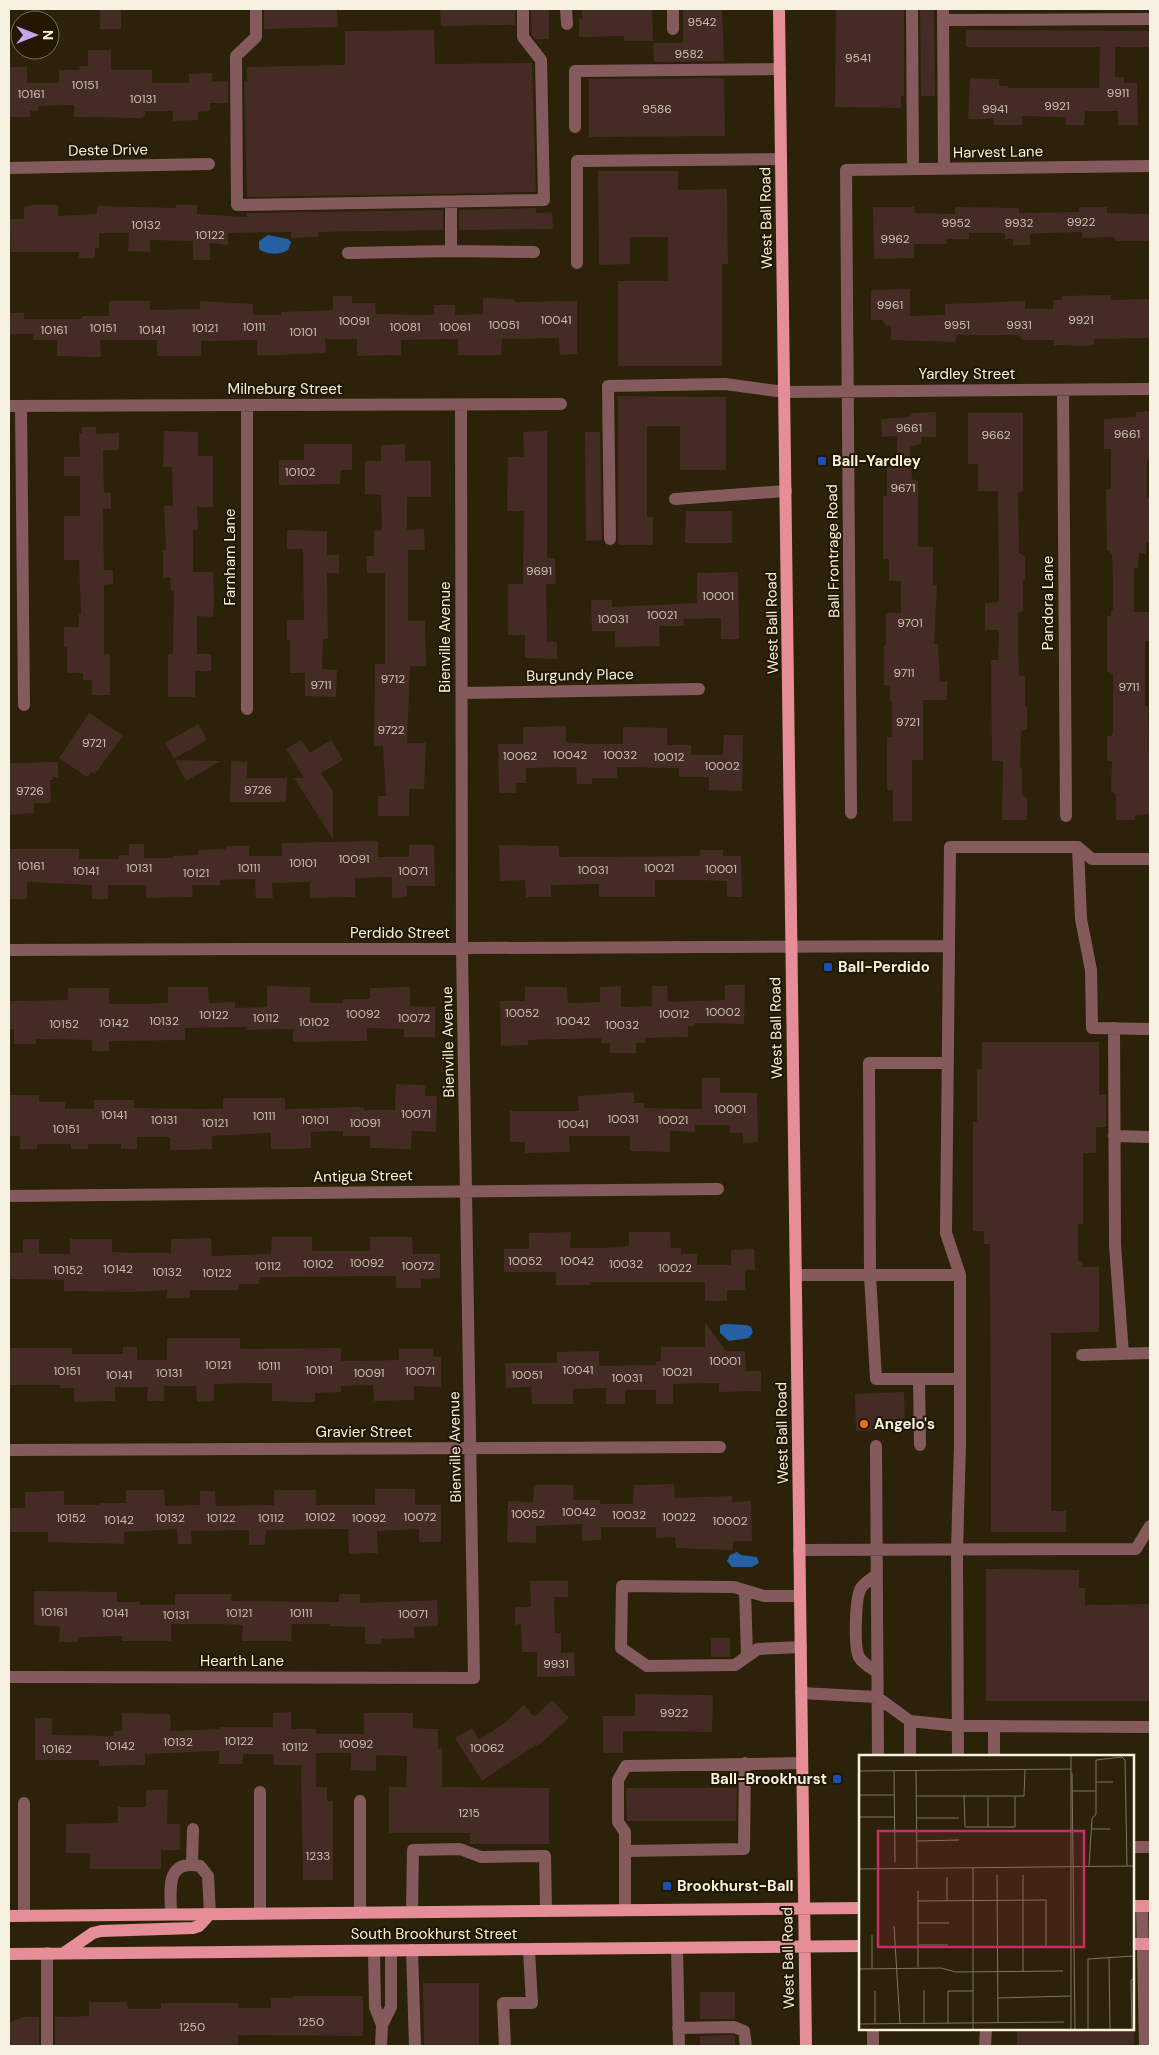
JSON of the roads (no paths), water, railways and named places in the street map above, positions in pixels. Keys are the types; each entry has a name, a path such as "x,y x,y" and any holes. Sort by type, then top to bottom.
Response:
{"main road":[{"name":"West Ball Road","path":"779,9 806,2046"},
{"name":"South Brookhurst Street","path":"9,1916 859,1908"},
{"path":"64,1953 93,1933 101,1931 193,1928 199,1926 210,1914"},
{"name":"South Brookhurst Street","path":"9,1954 859,1946"}],"street":[{"path":"256,9 256,37 236,56 237,205 544,200 541,60 523,37 522,9"},
{"path":"566,9 566,24"},
{"path":"672,9 673,29"},
{"path":"912,9 913,169"},
{"path":"944,169 943,14 1150,19"},
{"path":"575,127 575,71 780,69"},
{"path":"576,263 577,162 781,159"},
{"name":"Deste Drive","path":"9,168 208,164"},
{"name":"Harvest Lane","path":"846,170 1150,166"},
{"name":"Ball Frontrage Road","path":"846,170 851,813"},
{"path":"451,202 451,251"},
{"path":"348,252 534,252"},
{"name":"Yardley Street","path":"610,539 608,386 725,384 784,392 1150,389"},
{"name":"Pandora Lane","path":"1062,390 1066,816"},
{"name":"Milneburg Street","path":"15,406 561,404"},
{"name":"Bienville Avenue","path":"461,405 462,949 468,1191 474,1678"},
{"path":"15,406 24,704"},
{"name":"Farnham Lane","path":"246,406 246,709"},
{"path":"675,499 786,492"},
{"name":"Burgundy Place","path":"462,693 699,689"},
{"path":"958,1755 957,1550 960,1275 946,1233 950,847 1078,847 1092,858 1150,859"},
{"path":"1078,847 1081,919 1091,970 1092,1028 1150,1028"},
{"name":"Perdido Street","path":"9,950 948,946"},
{"path":"1114,1028 1115,1245 1123,1354"},
{"path":"947,1063 869,1063 870,1275 876,1378 960,1379"},
{"path":"1114,1136 1150,1137"},
{"name":"Antigua Street","path":"9,1196 718,1189"},
{"path":"796,1275 960,1275"},
{"path":"1082,1355 1150,1353"},
{"path":"919,1378 920,1445"},
{"path":"876,1446 878,1755"},
{"name":"Gravier Street","path":"9,1450 720,1447"},
{"path":"799,1550 1136,1549 1149,1531"},
{"path":"876,1575 861,1588 857,1600 857,1620 858,1655 862,1662 877,1672"},
{"path":"800,1596 764,1596 734,1586 622,1586 621,1648 647,1666 735,1665 758,1649 800,1647"},
{"path":"745,1590 747,1656"},
{"name":"Hearth Lane","path":"9,1677 474,1678"},
{"path":"801,1693 877,1697 910,1721 959,1726 1150,1726"},
{"path":"910,1721 910,1755"},
{"path":"994,1726 994,1755"},
{"path":"626,1851 744,1849 745,1763"},
{"path":"626,1910 626,1832 618,1822 618,1780 626,1766 802,1763"},
{"path":"260,1792 260,1913"},
{"path":"360,1801 360,1912"},
{"path":"24,1803 24,1916"},
{"path":"192,1865 193,1829"},
{"path":"1134,1846 1150,1846"},
{"path":"412,1912 413,1850 460,1849 482,1857 545,1856 546,1911"},
{"path":"170,1914 171,1877 177,1870 192,1865 200,1866 208,1876 210,1914"},
{"path":"1142,1906 1146,2046"},
{"path":"677,1948 679,2046"},
{"path":"374,1950 375,2007 382,2025"},
{"path":"381,2046 382,2025 391,2007 391,1950"},
{"path":"412,1950 415,2046"},
{"path":"505,2046 503,2003 532,2003 530,1950"},
{"path":"47,1953 47,2046"},
{"path":"678,2028 734,2027 744,2031 746,2046"},
{"path":"873,2030 873,2046"},
{"path":"985,2046 986,2030"}],"water":[{"path":"268,235 288,239 291,242 288,250 274,254 259,249 259,241"},
{"path":"724,1324 747,1325 751,1327 753,1332 749,1338 729,1341 720,1333 720,1326"},
{"path":"737,1552 741,1555 757,1557 759,1563 752,1567 732,1567 727,1561 730,1555"}],"place":[{"name":"Ball-Yardley","path":"822,461"},
{"name":"Ball-Perdido","path":"828,967"},
{"name":"Angelo's","path":"864,1424"},
{"name":"Ball-Brookhurst","path":"837,1779"},
{"name":"Brookhurst-Ball","path":"667,1886"}]}
